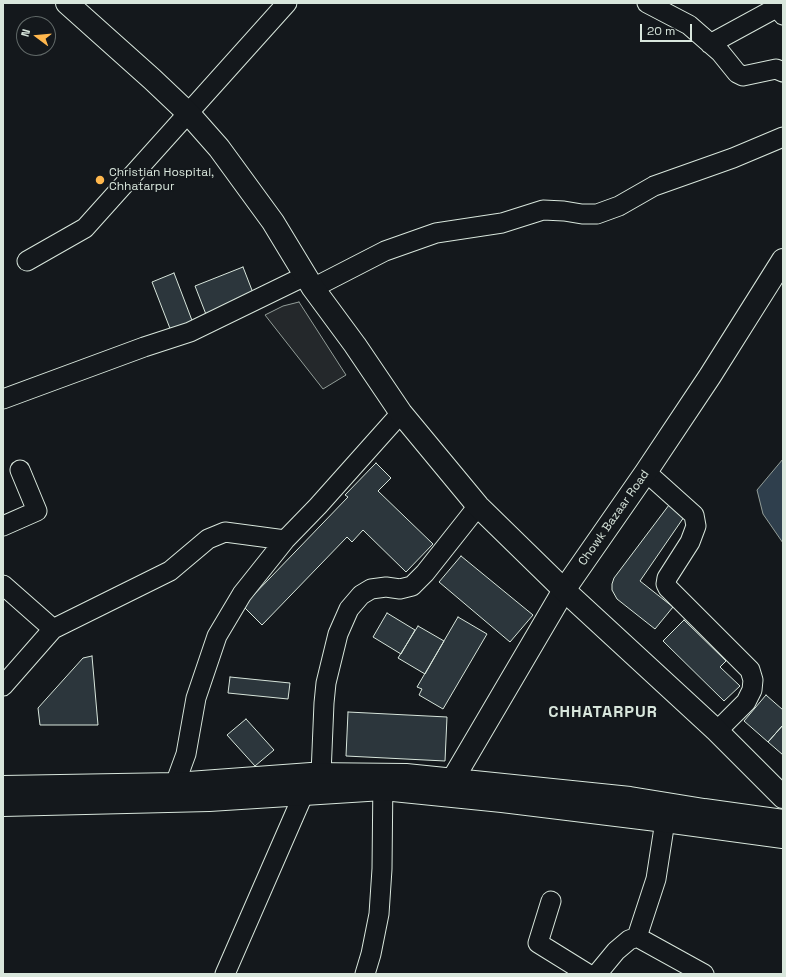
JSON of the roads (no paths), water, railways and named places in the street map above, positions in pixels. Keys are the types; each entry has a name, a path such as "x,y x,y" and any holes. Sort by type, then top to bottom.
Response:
{"main road":[{"path":"66,3 152,78 189,114 219,148 273,222 309,282 355,345 401,413 478,506 564,590 717,731 783,797"},
{"name":"Chowk Bazaar Road","path":"453,779 564,590 646,472 710,376 783,260"},
{"path":"383,782 406,775 453,779 630,798 783,821"},
{"path":"3,805 209,800 309,781"},
{"path":"3,787 309,781 383,782 502,801 783,837"}],"street":[{"path":"27,261 85,228 189,114 287,3"},
{"path":"650,4 689,25 720,52 737,73 743,76 776,69 783,72"},
{"path":"710,44 779,8"},
{"path":"3,399 144,347 190,332 385,251 436,233 502,223 543,210 597,214 620,206 654,186 733,158 783,137"},
{"path":"175,784 186,754 196,698 217,636 242,594 285,540 318,506 401,413"},
{"path":"3,526 37,511 20,470"},
{"path":"646,472 694,515 696,526 690,542 667,578 666,584 668,588 750,670 753,680 752,690 746,702 717,731"},
{"path":"224,974 309,781 324,703 326,684 338,634 349,609 361,595 371,589 386,587 400,589 412,586 425,573 478,506"},
{"path":"3,686 53,629 170,572 208,539 225,532 285,540"},
{"path":"3,585 53,629"},
{"path":"365,974 371,954 379,914 382,869 383,782"},
{"path":"637,937 656,880 665,821"},
{"path":"551,901 538,942 588,974"},
{"path":"597,974 616,951 629,940 637,937 704,974"}],"water":[{"path":"783,459 783,543 763,514 757,490"}],"place":[{"name":"Christian Hospital, Chhatarpur","path":"100,180"}],"district":[{"name":"CHHATARPUR","path":"603,713"}]}
